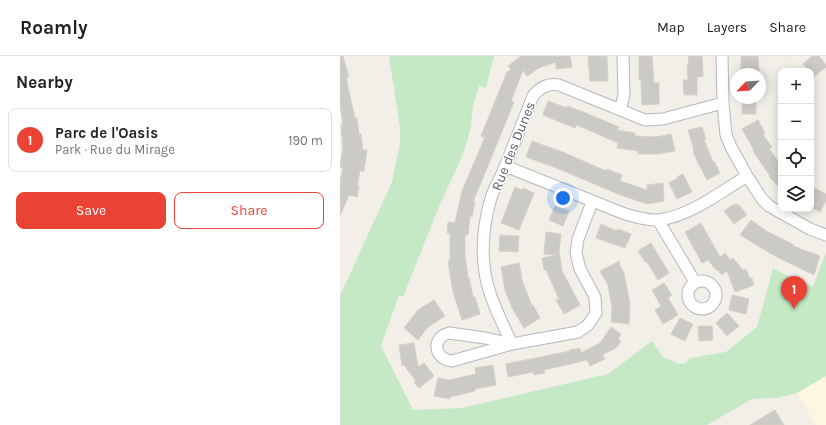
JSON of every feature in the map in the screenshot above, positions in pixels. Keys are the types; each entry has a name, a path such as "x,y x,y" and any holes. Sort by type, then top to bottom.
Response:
{"street":[{"path":"620,110 624,95 623,56"},
{"path":"722,56 725,128 728,141 747,176 762,199 769,206 810,229 826,234"},
{"name":"Rue des Dunes","path":"512,344 488,288 484,261 484,235 488,209 492,196 533,96 542,87 548,84 559,85 645,120 653,120 723,103"},
{"path":"505,166 592,202 633,217 658,220 686,212 747,176"},
{"path":"512,344 485,338 449,333 440,338 437,342 437,348 438,353 442,358 446,361 452,361 512,344 578,332 593,320 596,313 595,297 580,269 576,254 578,239 592,202"},
{"path":"658,220 695,282"}],"shaded area":[{"path":"826,376 826,425 816,425 797,393"}],"green space":[{"path":"389,56 494,56 486,88 479,86 473,106 470,131 463,154 438,209 403,297 399,295 381,346 413,410 462,408 608,374 652,341 664,358 679,364 686,363 690,358 726,352 757,327 773,268 789,277 790,276 813,287 826,252 826,376 797,393 776,398 752,399 707,425 340,425 340,296 392,182 400,143 400,128"}],"building":[{"path":"340,56 343,56 349,77 346,78 355,118 357,118 359,134 361,134 363,150 367,150 364,171 360,171 357,186 359,186 357,197 349,195 340,216 340,180 343,168 340,167 343,148 341,125 343,125 340,110"},
{"path":"521,56 570,56 572,67 556,69 556,62 539,68 527,76 523,70 511,101 514,102 473,202 475,202 472,217 470,216 468,235 465,235 465,254 468,278 473,297 475,297 480,314 462,320 453,292 448,261 450,261 450,233 447,233 448,222 455,223 462,191 485,137 481,136 507,72 511,70 508,66"},
{"path":"588,56 607,56 608,81 590,81"},
{"path":"639,56 652,56 654,83 659,83 659,104 642,105 641,80 639,80"},
{"path":"688,56 702,56 703,76 697,77 697,95 684,95 683,80 688,80"},
{"path":"741,56 758,56 759,68 741,68"},
{"path":"812,56 819,56 826,67 814,77 814,68 806,68 803,64"},
{"path":"548,101 567,108 568,106 588,114 619,127 617,130 635,133 635,136 656,137 671,134 675,151 658,154 638,154 638,151 617,148 618,143 577,125 575,128 543,115"},
{"path":"742,104 756,104 756,114 742,114"},
{"path":"758,120 765,133 763,135 772,147 769,149 778,161 778,186 769,177 770,176 753,151 754,150 742,129"},
{"path":"702,127 706,139 704,140 713,162 714,161 720,173 707,180 693,151 694,150 688,130"},
{"path":"532,141 565,153 606,171 607,169 622,175 620,181 647,190 647,185 663,183 664,201 647,204 526,157"},
{"path":"683,174 692,192 677,199 669,183"},
{"path":"515,187 522,190 523,188 534,193 519,230 501,223"},
{"path":"814,188 826,194 826,201 820,212 814,209"},
{"path":"734,204 739,205 747,215 734,224 724,211"},
{"path":"555,206 569,211 563,226 549,220"},
{"path":"751,220 768,232 794,245 793,246 820,256 814,275 775,256 740,235"},
{"path":"701,223 720,257 725,253 730,260 733,258 743,270 746,269 750,279 752,278 754,285 735,292 727,271 722,275 708,260 702,263 685,232"},
{"path":"601,224 617,231 618,229 631,234 625,248 596,238"},
{"path":"546,232 561,234 559,251 562,271 580,305 564,314 556,300 559,299 546,270 544,270 542,258 557,255 544,254"},
{"path":"500,235 519,236 518,252 499,251"},
{"path":"651,243 669,273 658,280 638,251"},
{"path":"620,261 619,264 624,273 630,304 629,324 611,322 612,308 608,285 600,271"},
{"path":"519,263 521,278 532,306 533,305 540,318 524,328 512,308 505,290 501,267"},
{"path":"664,283 672,295 668,298 678,315 663,324 655,310 661,306 652,290"},
{"path":"732,295 749,299 746,314 729,310"},
{"path":"434,300 445,316 428,327 418,340 404,328 418,310"},
{"path":"727,313 739,326 727,336 716,323"},
{"path":"680,318 693,324 685,341 671,334"},
{"path":"698,326 712,326 713,340 699,341"},
{"path":"611,327 621,334 618,339 621,341 616,348 602,355 605,359 590,366 587,360 544,370 545,373 534,375 533,372 508,377 506,364 580,348 581,353 600,343"},
{"path":"414,343 418,367 424,363 434,376 419,388 414,382 416,381 404,365 402,366 399,345"},
{"path":"493,365 496,385 475,389 475,391 450,397 450,399 434,396 438,378 449,380 476,374 475,368"},
{"path":"775,410 784,425 750,425"}],"place":[{"name":"Parc de l'Oasis","path":"794,309"}]}
